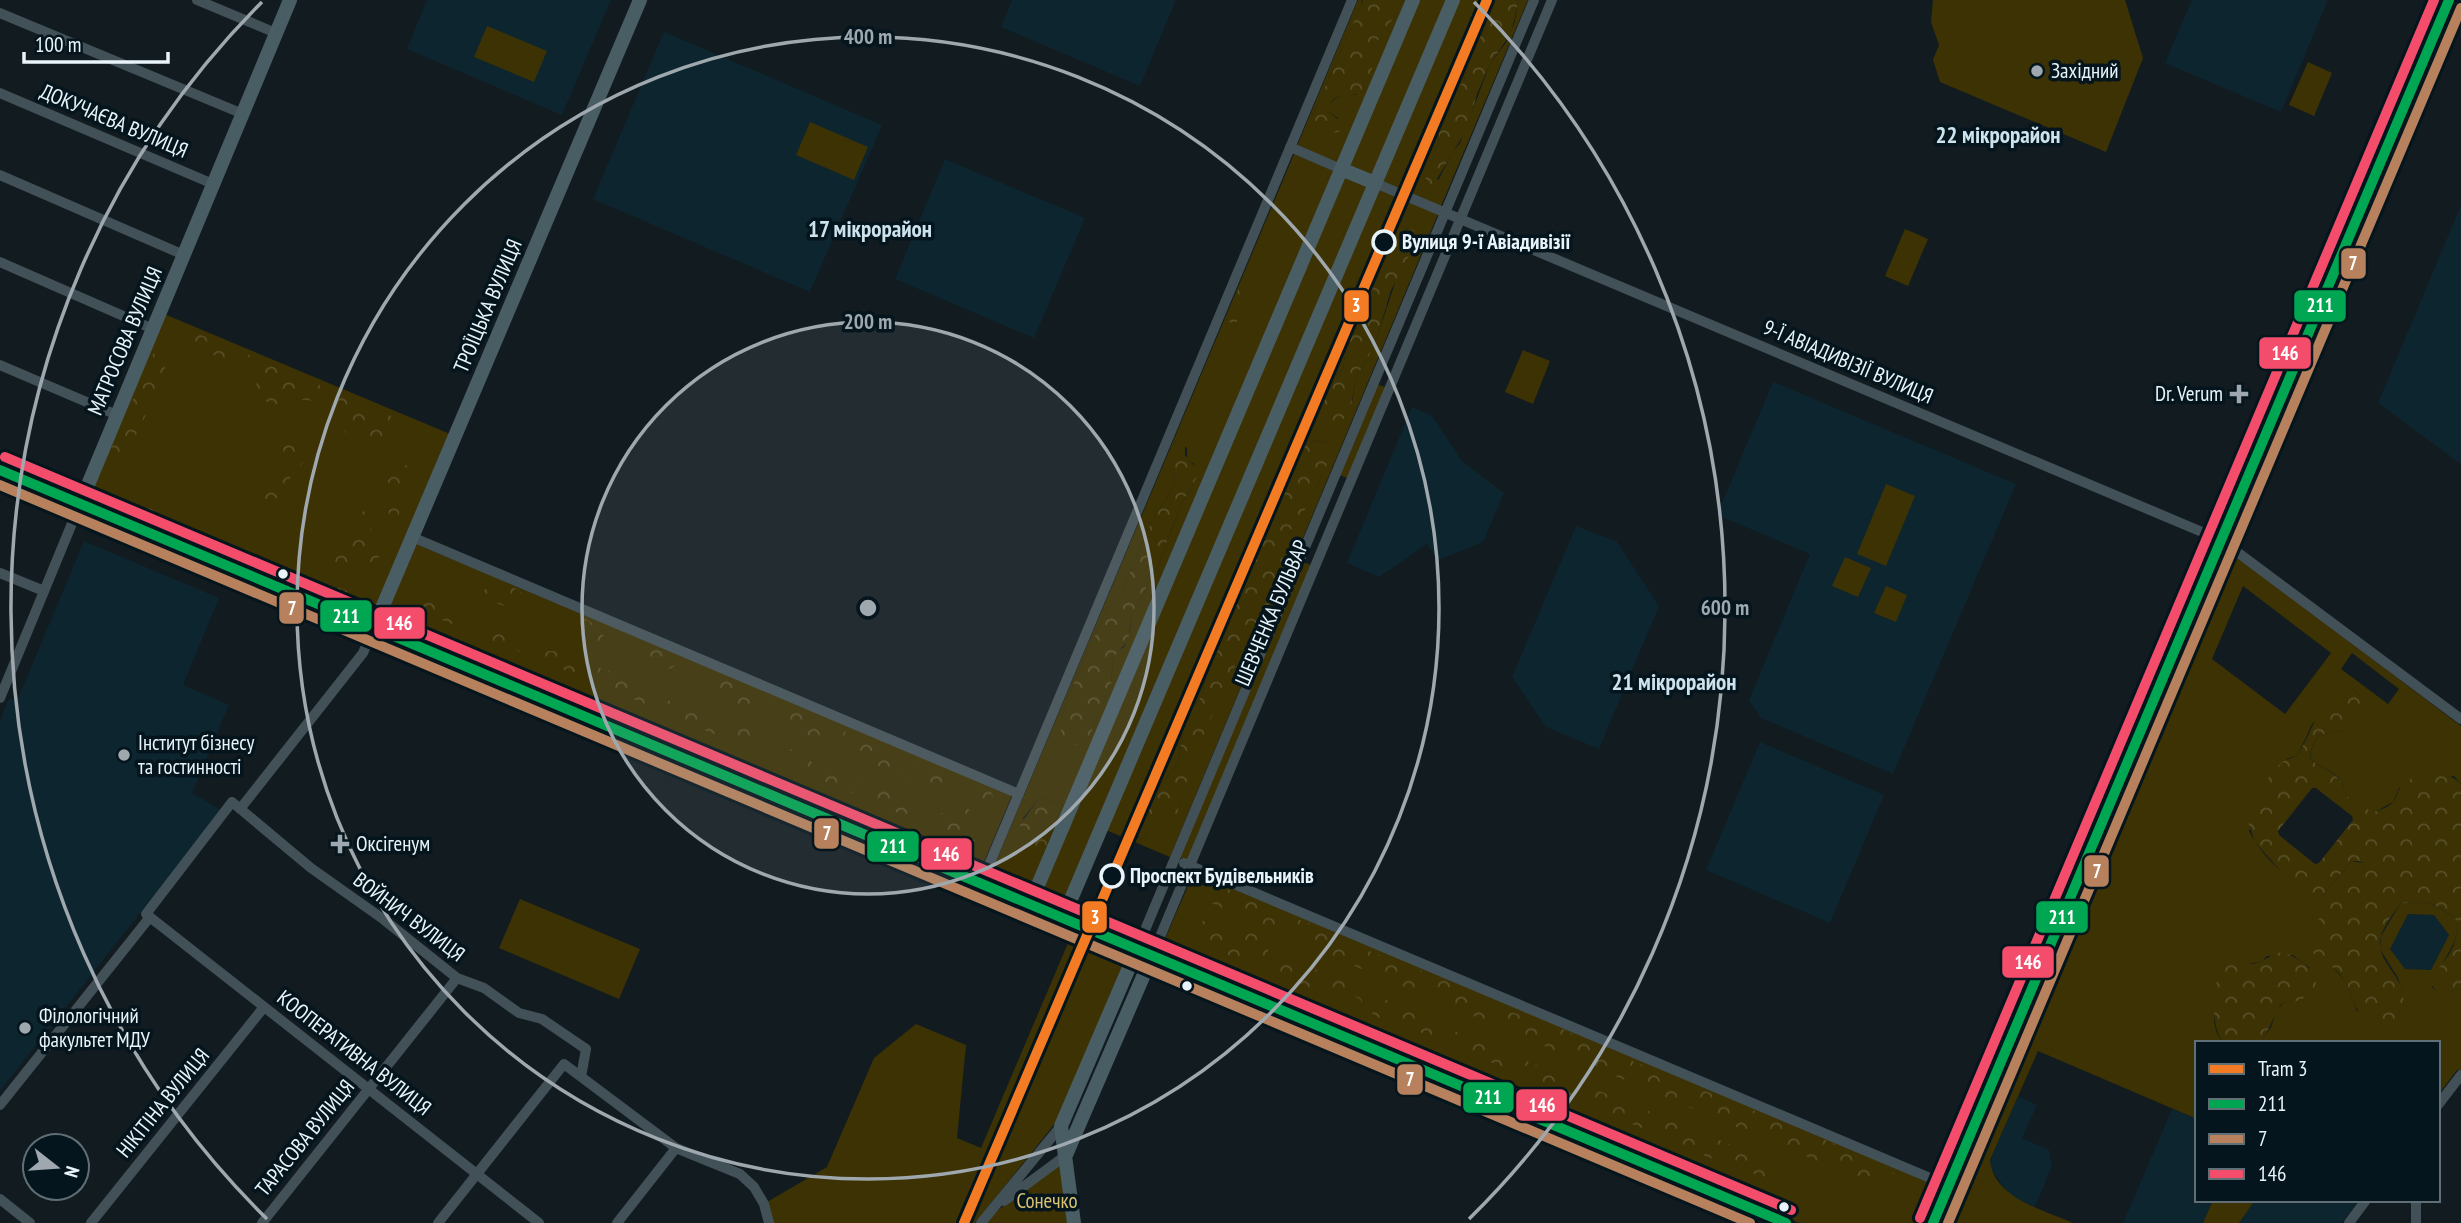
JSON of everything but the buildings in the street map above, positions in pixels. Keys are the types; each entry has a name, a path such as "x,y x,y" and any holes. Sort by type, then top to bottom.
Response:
{"main road":[{"name":"МАТРОСОВА ВУЛИЦЯ","path":"80,504 290,0"},
{"name":"ТРОЇЦЬКА ВУЛИЦЯ","path":"374,627 640,0"},
{"path":"1030,904 1413,0"},
{"path":"1063,918 1453,0"},
{"path":"1933,1223 2449,0"},
{"path":"1342,169 1375,183"},
{"path":"0,470 1786,1223"},
{"name":"ШЕВЧЕНКА БУЛЬВАР","path":"1061,1126 1137,949"},
{"name":"ШЕВЧЕНКА БУЛЬВАР","path":"1065,1157 1152,956"},
{"path":"1061,1126 1074,1223"},
{"path":"1073,1203 1083,1223"}],"street":[{"path":"197,0 276,33"},
{"path":"981,884 1352,0"},
{"name":"ШЕВЧЕНКА БУЛЬВАР","path":"1137,949 1534,0"},
{"name":"ШЕВЧЕНКА БУЛЬВАР","path":"1152,956 1552,0"},
{"path":"0,13 243,114"},
{"path":"1514,47 1530,53"},
{"name":"ДОКУЧАЄВА ВУЛИЦЯ","path":"0,93 213,184"},
{"path":"1290,148 1342,169"},
{"path":"0,175 184,255"},
{"name":"9-Ї АВІАДИВІЗІЇ ВУЛИЦЯ","path":"1375,183 2221,540 2461,719"},
{"path":"0,262 153,329"},
{"path":"0,365 117,415"},
{"path":"1374,379 1390,386"},
{"name":"МАТРОСОВА ВУЛИЦЯ","path":"0,698 80,504"},
{"path":"412,537 1019,793"},
{"path":"0,573 44,591"},
{"path":"0,1105 148,915 363,653 374,627"},
{"path":"0,666 11,670"},
{"name":"ВОЙНИЧ ВУЛИЦЯ","path":"236,806 312,868 383,919 457,978 484,988 519,1013 542,1020 586,1049 582,1077"},
{"path":"1175,859 1949,1186"},
{"name":"КООПЕРАТИВНА ВУЛИЦЯ","path":"148,915 539,1223"},
{"name":"ТАРАСОВА ВУЛИЦЯ","path":"262,1223 457,978"},
{"name":"НІКІТІНА ВУЛИЦЯ","path":"91,1223 264,1007"},
{"path":"439,1223 565,1064 676,1148 740,1174 754,1187 764,1204 769,1223"},
{"path":"2440,1102 2461,1075"},
{"name":"ШЕВЧЕНКА БУЛЬВАР","path":"981,1223 1061,1126"},
{"path":"617,1223 676,1148"},
{"name":"ШЕВЧЕНКА БУЛЬВАР","path":"991,1211 1065,1157"},
{"path":"0,1199 30,1223"},
{"path":"2349,1223 2365,1202"},
{"path":"2416,1202 2416,1223"}],"shaded area":[{"path":"427,0 611,0 562,115 407,49"},
{"path":"1012,0 1176,0 1140,86 1001,27"},
{"path":"2192,0 2328,0 2281,112 2165,63"},
{"path":"664,32 882,125 810,292 593,199"},
{"path":"945,159 1085,218 1034,338 895,279"},
{"path":"2461,205 2461,464 2378,403"},
{"path":"1773,382 2016,484 1893,774 1761,718 1749,700 1810,554 1717,515"},
{"path":"1412,407 1432,416 1462,461 1504,493 1483,542 1438,560 1427,544 1379,577 1347,563"},
{"path":"1576,526 1617,542 1659,606 1599,749 1546,727 1512,677"},
{"name":"Інститут бізнесу та гостинності","path":"84,541 219,598 183,685 229,705 192,793 221,810 0,1091 0,721 9,698 17,701"},
{"path":"1760,742 1884,795 1830,923 1706,870"},
{"path":"2408,914 2434,915 2449,935 2431,970 2405,969 2389,949"},
{"path":"2018,1096 2037,1105 2022,1138 2049,1150 2052,1166 2035,1207 2010,1196 1991,1169 1990,1161"},
{"path":"2172,1109 2195,1118 2195,1202 2212,1202 2203,1223 2123,1223"},
{"path":"2254,1202 2358,1202 2342,1223 2239,1223"}],"green space":[{"path":"1358,0 1362,0 1361,5 1313,115 1339,119 1329,112 1331,103 1342,96 1356,95 1380,31 1393,20 1403,0 1408,0 1339,163 1297,146"},
{"path":"1363,0 1403,0 1393,20 1380,32 1372,69 1362,93 1340,96 1330,105 1329,112 1342,123 1341,130 1335,133 1325,132 1316,128 1313,115"},
{"path":"1419,0 1447,0 1372,177 1348,167"},
{"path":"1458,0 1493,0 1487,16 1486,30 1470,49 1464,81 1454,91 1440,124 1438,143 1425,181 1439,179 1460,143 1490,64 1507,41 1519,0 1528,0 1441,206 1382,181"},
{"path":"1493,0 1519,0 1511,33 1490,64 1477,94 1468,127 1434,184 1427,184 1425,177 1438,143 1440,124 1454,91 1464,81 1470,49 1486,30 1488,10"},
{"name":"Західний","path":"1933,0 2125,0 2143,58 2106,152 1940,82 1933,60 1939,45 1931,22"},
{"path":"487,26 547,51 534,82 474,57"},
{"path":"2308,62 2332,73 2314,116 2289,105"},
{"path":"810,122 868,147 854,180 796,155"},
{"path":"1294,154 1335,171 1027,897 988,881","holes":["1176,440 1187,448 1187,459 1194,464 1197,477 1180,506 1160,562 1132,614 1124,647 1113,658 1111,685 1089,738 1061,733 1066,702 1105,612 1122,591 1151,523 1174,486 1175,473 1170,460","1039,798 1057,801 1062,805 1046,848 1030,849 1023,818"]},
{"path":"1344,175 1369,185 1061,912 1036,901"},
{"path":"1378,189 1438,214 1170,857 1106,830","holes":["1409,227 1407,261 1397,277 1368,358 1356,377 1352,402 1332,379 1343,369 1347,339 1377,269 1391,253 1401,233","1313,440 1326,443 1324,468 1287,540 1265,612 1238,658 1212,712 1179,807 1153,823 1146,837 1141,839 1137,837 1137,828 1151,797 1179,762 1183,722 1186,714 1202,696 1207,667 1215,644 1297,455"]},
{"path":"1409,227 1417,235 1391,290 1368,358 1356,377 1350,411 1340,423 1332,425 1321,419 1319,410 1324,396 1332,379 1343,369 1347,339 1377,269 1391,253 1401,233"},
{"path":"1905,229 1928,239 1908,286 1885,276"},
{"path":"1250,276 1253,278 1251,296 1235,324 1231,324 1228,319 1233,302 1242,284"},
{"path":"164,314 450,434 372,621 86,500"},
{"path":"180,328 369,404 393,418 403,433 390,442 368,444 350,436 315,402 267,402 260,395 250,371 175,338 175,331"},
{"path":"158,343 167,345 171,356 129,455 124,460 117,461 110,472 104,472 110,451"},
{"path":"1523,350 1550,361 1533,404 1505,392"},
{"path":"1376,384 1385,387 1347,478 1339,475"},
{"path":"287,437 298,438 309,446 306,458 291,475 284,494 269,499 243,492 242,487 262,486 269,482 282,460 283,444"},
{"path":"1179,438 1185,440 1185,455 1197,469 1197,477 1180,506 1160,562 1132,614 1128,640 1113,658 1111,685 1089,738 1078,745 1071,744 1061,734 1066,702 1105,612 1122,591 1151,523 1174,486 1175,473 1170,455"},
{"path":"1313,440 1326,443 1330,454 1328,462 1306,508 1290,531 1270,602 1216,706 1198,748 1174,822 1156,821 1146,837 1140,839 1136,834 1151,797 1179,762 1183,722 1186,714 1202,696 1207,667 1215,644 1297,455 1306,443"},
{"path":"393,463 409,466 415,475 414,482 401,499 399,515 393,518 389,516 386,469"},
{"path":"1886,484 1915,496 1886,566 1857,554"},
{"path":"112,498 149,507 168,519 167,523 161,526 111,506 109,501"},
{"path":"361,512 369,514 370,528 381,554 365,567 351,570 339,567 334,562 338,542 353,529"},
{"path":"202,533 257,555 258,563 253,565 202,544 197,538"},
{"path":"416,544 1012,795 978,876 382,625"},
{"path":"2224,547 2461,726 2461,784 2454,776 2399,788 2393,802 2373,813 2351,800 2339,778 2311,759 2313,746 2319,735 2344,730 2361,699 2352,689 2312,724 2298,755 2287,759 2249,831 2271,862 2321,898 2351,861 2364,863 2363,873 2317,922 2331,965 2345,981 2357,1011 2398,1015 2403,994 2398,978 2380,949 2381,936 2400,904 2429,903 2455,918 2455,940 2432,987 2443,993 2461,988 2461,1070 2457,1070 2440,1092 2440,1041 2261,1041 2271,1027 2276,1012 2310,968 2293,955 2267,956 2261,962 2248,964 2214,1000 2216,1029 2222,1041 2195,1041 2195,1118 2038,1051 1990,1160 1993,1173 2010,1193 2073,1223 1940,1223","holes":["2243,586 2331,653 2285,714 2212,659","2352,653 2399,689 2388,704 2341,669","2408,914 2434,915 2449,935 2431,970 2405,969 2390,949"]},
{"path":"1845,557 1871,568 1858,597 1832,586"},
{"path":"1303,562 1311,565 1188,861 1179,857"},
{"path":"299,571 354,594 359,598 360,605 356,606 293,580 294,572"},
{"path":"503,584 517,589 525,596 526,602 513,608 486,598 486,587"},
{"path":"1886,586 1907,595 1896,622 1874,613"},
{"path":"427,599 435,606 451,607 469,625 491,625 512,631 527,648 556,651 582,664 598,667 642,685 683,709 700,714 721,730 749,729 755,736 755,743 744,747 432,616 420,610 422,602"},
{"path":"567,613 594,624 604,637 603,644 585,640 573,632 562,618"},
{"path":"629,641 647,645 675,658 676,665 661,670 636,662 628,649"},
{"path":"712,677 732,681 758,694 760,702 742,706 720,699 711,690 709,679"},
{"path":"2344,689 2352,689 2358,693 2361,699 2357,720 2344,730 2319,735 2310,754 2315,763 2339,779 2346,794 2355,803 2374,812 2382,809 2393,802 2407,781 2422,774 2447,775 2461,784 2461,988 2445,994 2438,993 2430,983 2454,943 2455,918 2429,903 2400,904 2384,928 2380,946 2399,983 2403,1003 2398,1015 2383,1024 2364,1018 2344,979 2315,955 2309,945 2317,922 2363,873 2364,863 2351,861 2321,898 2307,900 2293,890 2286,877 2255,842 2247,819 2249,808 2272,772 2282,762 2298,755 2316,718 2335,695","holes":["2312,788 2316,788 2352,816 2353,820 2319,863 2315,864 2279,835 2278,831"]},
{"path":"793,709 806,711 821,720 833,734 831,741 812,737 795,727 788,717"},
{"path":"845,731 860,743 889,746 911,766 943,772 956,783 975,783 990,790 993,796 986,802 958,791 944,791 861,759 844,750 842,735"},
{"path":"784,747 803,754 818,768 848,773 864,785 902,794 927,809 926,813 913,818 903,815 807,774 784,761"},
{"path":"1039,798 1057,801 1062,805 1046,848 1037,858 1032,856 1020,825"},
{"path":"954,807 969,809 980,820 980,832 974,842 960,841 930,826 931,818"},
{"path":"1194,872 1943,1187 1928,1223 1799,1223 1159,953"},
{"path":"1213,886 1234,891 1276,910 1281,915 1270,940 1266,958 1259,965 1197,940 1193,935 1195,922 1205,921 1239,937 1244,936 1247,930 1248,921 1244,918 1209,902 1208,894"},
{"path":"520,899 640,949 619,999 499,948"},
{"path":"1295,918 1481,996 1499,1008 1565,1030 1615,1054 1884,1164 1894,1170 1894,1174 1874,1182 1855,1177 1335,958 1287,930 1289,923"},
{"path":"1074,929 1129,953 1056,1122 975,1223 773,1223 767,1202 827,1167 874,1058 916,1024 966,1045 957,1138 981,1148"},
{"path":"2282,952 2305,965 2315,978 2316,985 2312,992 2302,999 2282,1003 2261,1041 2223,1041 2214,1016 2215,992 2221,972 2229,964 2253,964"},
{"path":"1283,957 1338,978 1475,1040 1768,1160 1776,1167 1774,1177 1761,1179 1744,1166 1729,1165 1705,1156 1667,1136 1561,1094 1446,1042 1426,1036 1416,1029 1377,1017 1354,996 1325,995 1276,972 1273,969 1275,962"},
{"name":"Сонечко","path":"1063,1163 1071,1223 986,1223 994,1213"},
{"path":"2212,1202 2254,1202 2239,1223 2203,1223"}],"tram line":[{"name":"3","path":"964,1223 1487,0"}],"transit line":[{"name":"146","path":"1920,1218 2434,0"},
{"name":"211","path":"1933,1223 2449,0"},
{"name":"7","path":"1948,1223 2461,8"},
{"name":"146","path":"5,457 1791,1210"},
{"name":"211","path":"0,470 1786,1223"},
{"name":"7","path":"0,485 1750,1223"}],"place":[{"name":"Західний","path":"2037,71"},
{"name":"Вулиця 9-ї Авіадивізії","path":"1384,242"},
{"name":"Dr. Verum","path":"2239,394"},
{"name":"Інститут бізнесу та гостинності","path":"124,755"},
{"name":"Оксігенум","path":"340,844"},
{"name":"Проспект Будівельників","path":"1112,876"},
{"name":"Філологічний факультет МДУ","path":"25,1028"}],"district":[{"name":"22 мікрорайон","path":"1998,135"},
{"name":"17 мікрорайон","path":"870,229"},
{"name":"21 мікрорайон","path":"1674,682"}]}
